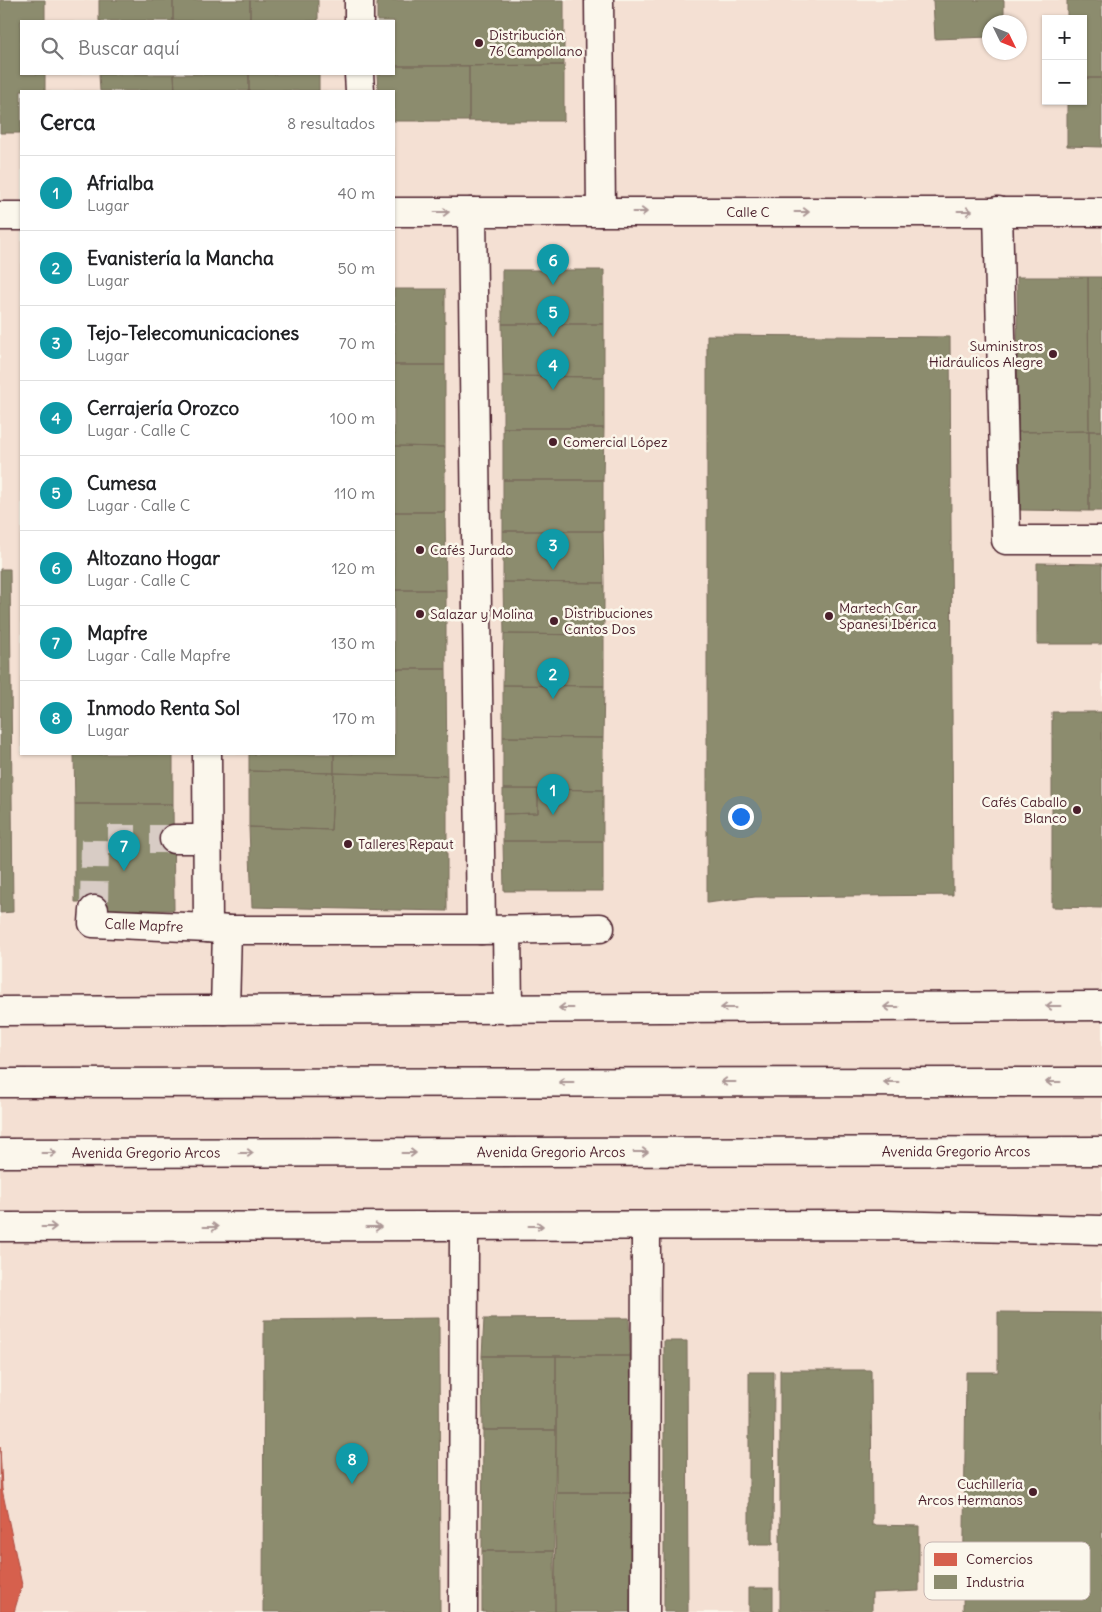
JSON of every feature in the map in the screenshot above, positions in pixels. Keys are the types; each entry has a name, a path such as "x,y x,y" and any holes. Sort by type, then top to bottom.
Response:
{"main road":[{"path":"359,0 359,20"},
{"path":"599,0 601,212"},
{"path":"360,75 360,90"},
{"path":"998,211 1006,540 1102,540"},
{"name":"Calle C","path":"395,212 1102,212"},
{"path":"472,212 494,930 508,1009"},
{"path":"0,216 20,216"},
{"path":"207,755 208,839 225,1010"},
{"path":"174,840 208,839"},
{"name":"Calle Mapfre","path":"94,910 93,924 217,929"},
{"path":"217,929 494,930 600,928"},
{"path":"0,1011 1102,1006"},
{"path":"0,1083 1102,1082"},
{"name":"Avenida Gregorio Arcos","path":"0,1153 1102,1151"},
{"path":"0,1227 883,1225 1102,1230"},
{"path":"463,1612 464,1226"},
{"path":"645,1612 646,1226"}],"shaded area":[{"path":"0,0 1102,0 1102,1612 0,1612"}],"building: Comercios":[{"path":"0,1447 2,1489 22,1585 14,1612 0,1612"}],"building: Industria":[{"path":"0,0 45,0 45,20 20,20 20,75 45,75 45,90 20,90 20,133 0,133"},
{"path":"99,0 173,0 173,20 99,20"},
{"path":"173,0 250,0 250,20 173,20"},
{"path":"250,0 318,0 318,20 250,20"},
{"name":"Distribución 76 Campollano","path":"377,0 564,0 564,65 395,66 395,20 377,20"},
{"path":"933,0 1004,0 1004,15 982,15 982,37 935,39"},
{"path":"1067,0 1102,0 1102,78 1087,78 1087,15 1067,15"},
{"path":"564,65 564,121 469,121 469,66"},
{"path":"395,66 469,66 469,121 395,121 395,90 378,90 377,75 395,75"},
{"path":"99,75 174,75 175,90 100,90"},
{"path":"174,75 249,75 249,90 175,90"},
{"path":"249,75 319,75 319,90 249,90"},
{"path":"1087,78 1102,78 1102,147 1067,146 1067,105 1087,105"},
{"path":"502,270 604,270 604,324 502,324"},
{"name":"Suministros Hidráulicos Alegre","path":"1017,277 1088,277 1089,431 1018,432"},
{"path":"1088,277 1102,277 1102,431 1089,431"},
{"path":"395,289 445,289 445,365 395,365"},
{"path":"502,324 604,324 604,377 503,376"},
{"name":"Martech Car Spanesi Ibérica","path":"707,335 950,337 953,895 755,897 707,903"},
{"path":"395,365 445,365 445,447 395,446"},
{"path":"503,376 604,377 604,428 503,428"},
{"name":"Comercial López","path":"503,428 604,428 603,480 503,480"},
{"path":"1089,431 1102,431 1102,511 1089,511"},
{"path":"1089,431 1089,511 1020,510 1018,432"},
{"path":"395,446 445,447 445,512 395,512"},
{"path":"503,480 603,480 603,531 503,531"},
{"name":"Cafés Jurado","path":"395,512 445,512 446,590 395,590"},
{"path":"503,531 603,531 604,583 503,582"},
{"path":"1037,563 1102,564 1102,644 1037,644"},
{"path":"0,569 10,569 13,912 0,913"},
{"name":"Distribuciones Cantos Dos","path":"503,582 604,583 604,635 504,634"},
{"name":"Salazar y Molina","path":"395,590 446,590 446,669 395,669"},
{"path":"504,634 604,635 604,686 503,685"},
{"path":"395,669 446,669 447,776 334,773 334,755 395,755"},
{"path":"503,685 604,686 603,738 503,737"},
{"name":"Cafés Caballo Blanco","path":"1052,712 1102,712 1102,908 1052,907"},
{"path":"503,737 603,738 603,790 503,789"},
{"path":"74,755 173,755 173,804 75,804"},
{"path":"249,755 334,755 334,773 249,771"},
{"path":"249,771 334,773 331,830 249,827"},
{"name":"Talleres Repaut","path":"334,773 447,776 447,911 252,907 249,827 331,830"},
{"path":"503,789 538,789 538,813 503,814"},
{"path":"538,789 603,790 603,841 503,841 503,814 538,813"},
{"path":"75,804 173,804 174,910 93,910 93,902 75,902"},
{"path":"503,841 603,841 603,891 504,891"},
{"name":"Cuchillería Arcos Hermanos","path":"998,1312 1102,1313 1102,1612 963,1612 963,1600 1090,1600 1090,1542 964,1542 966,1372 998,1372"},
{"path":"439,1318 440,1612 263,1612 264,1320"},
{"path":"629,1318 630,1356 482,1356 484,1319"},
{"path":"664,1341 687,1341 688,1612 664,1612"},
{"path":"482,1356 556,1356 556,1430 483,1430"},
{"path":"556,1356 630,1356 633,1493 556,1493"},
{"name":"Cuchillería Arcos Hermanos","path":"780,1370 871,1370 872,1525 919,1526 919,1591 872,1593 872,1612 780,1612"},
{"path":"749,1372 774,1372 773,1544 749,1544"},
{"path":"483,1430 556,1430 554,1551 482,1551"},
{"path":"556,1493 633,1493 633,1612 555,1612"},
{"path":"482,1551 554,1551 555,1612 482,1612"},
{"path":"749,1588 773,1588 773,1612 749,1612"}],"tunnel":[{"path":"94,910 95,839 174,839"}],"place":[{"name":"Distribución 76 Campollano","path":"479,43"},
{"name":"Altozano Hogar","path":"553,285"},
{"name":"Cumesa","path":"553,337"},
{"name":"Suministros Hidráulicos Alegre","path":"1053,354"},
{"name":"Cerrajería Orozco","path":"553,390"},
{"name":"Comercial López","path":"553,442"},
{"name":"Cafés Jurado","path":"420,550"},
{"name":"Tejo-Telecomunicaciones","path":"553,570"},
{"name":"Salazar y Molina","path":"420,614"},
{"name":"Martech Car Spanesi Ibérica","path":"829,616"},
{"name":"Distribuciones Cantos Dos","path":"554,621"},
{"name":"Evanistería la Mancha","path":"553,699"},
{"name":"Cafés Caballo Blanco","path":"1077,810"},
{"name":"Afrialba","path":"553,815"},
{"name":"Talleres Repaut","path":"348,844"},
{"name":"Mapfre","path":"124,871"},
{"name":"Inmodo Renta Sol","path":"352,1484"},
{"name":"Cuchillería Arcos Hermanos","path":"1033,1492"}]}
